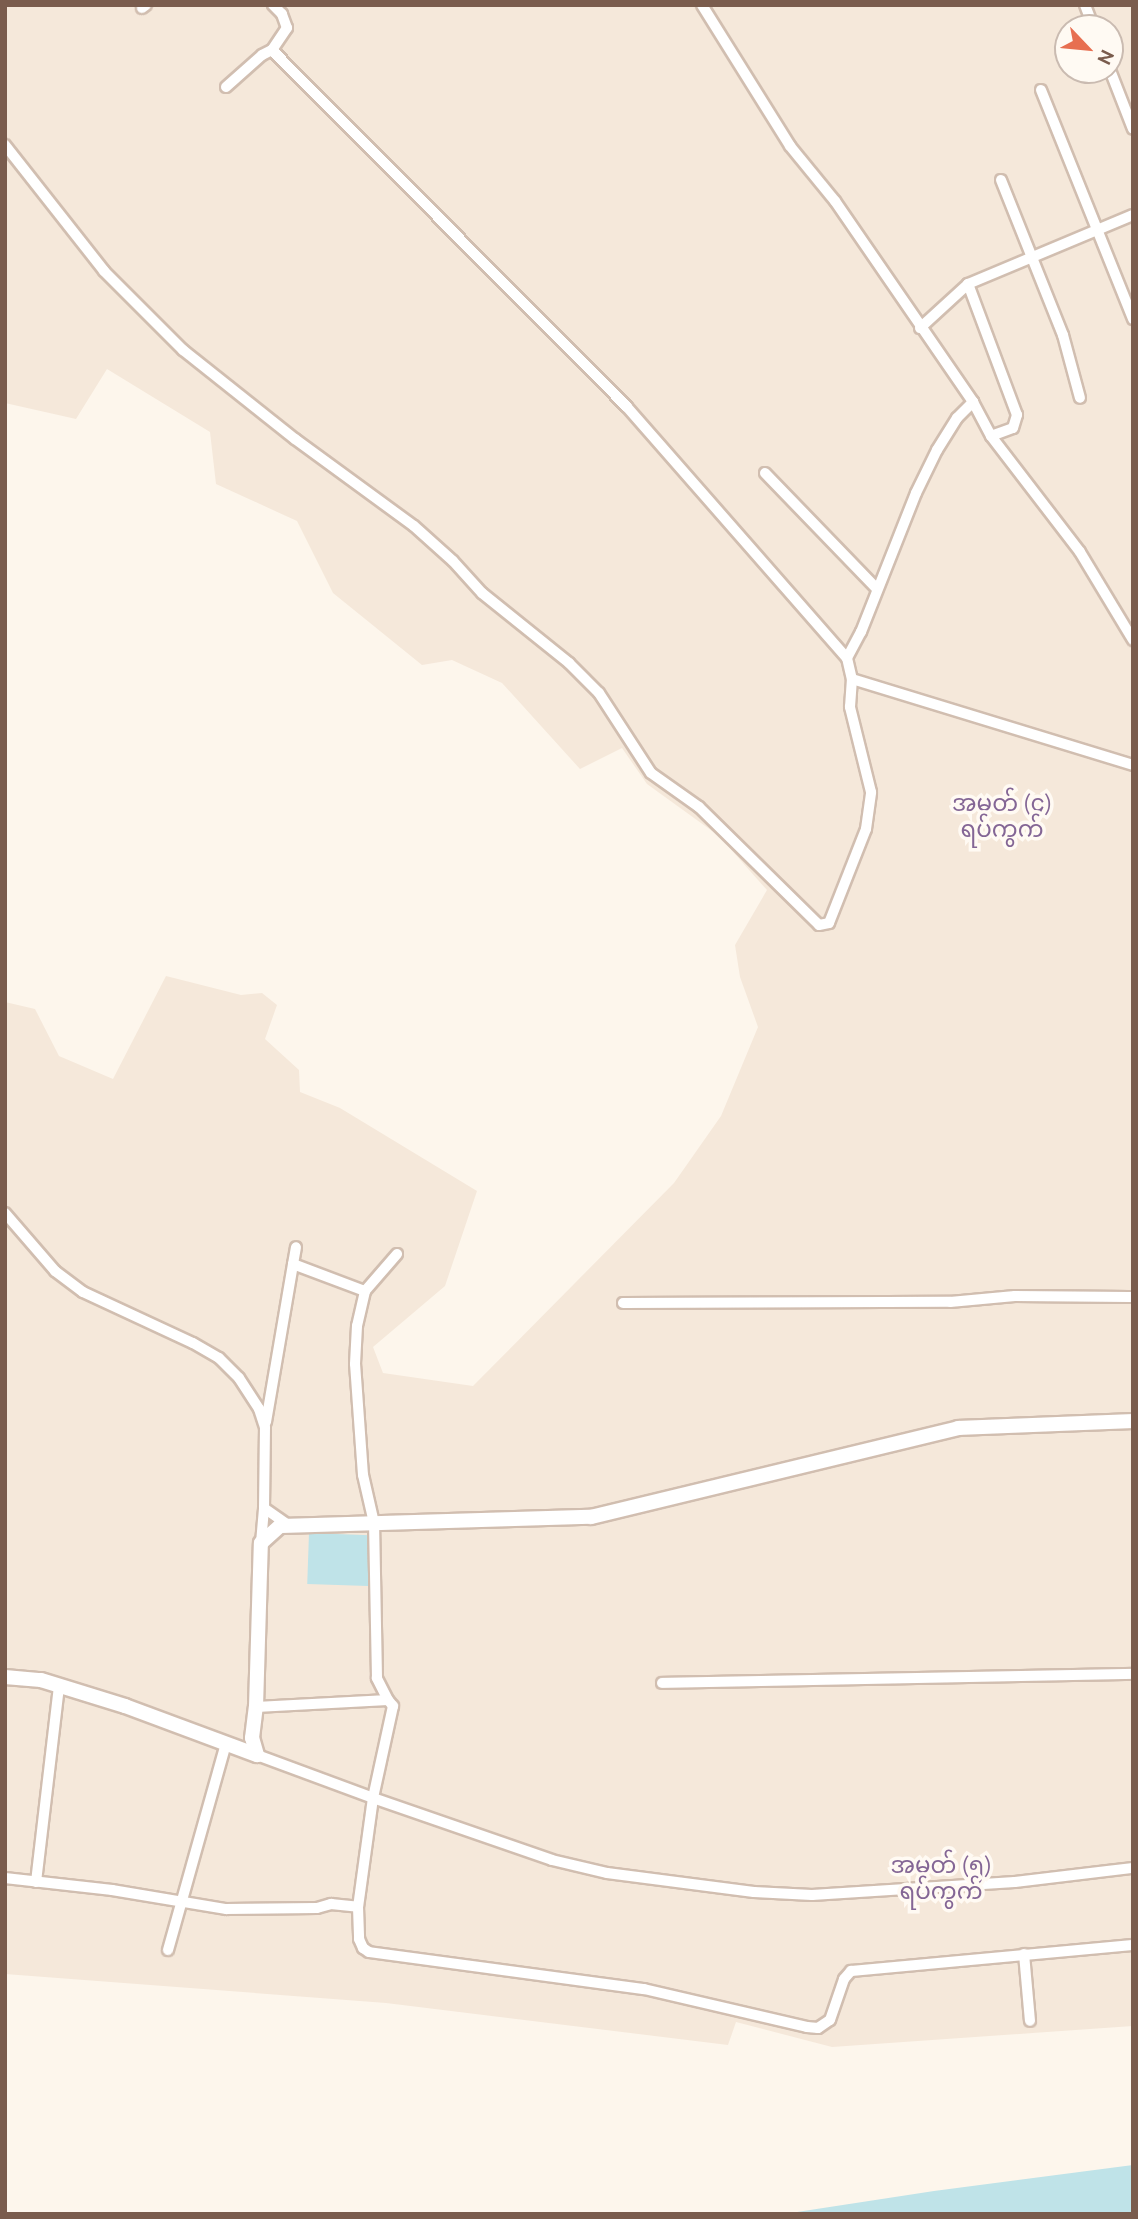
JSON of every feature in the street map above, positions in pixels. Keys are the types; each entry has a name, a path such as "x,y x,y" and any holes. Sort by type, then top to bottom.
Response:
{"street":[{"path":"226,87 262,55 272,50 287,28 282,14 273,5"},
{"path":"702,5 790,146 835,201 973,402 990,436 1080,552 1133,640"},
{"path":"5,145 104,271 183,350 295,439 414,526 453,561 482,593 569,663 599,693 651,773 699,807 819,925 829,923 866,829 871,792 850,707 852,679 847,658 627,407 272,50"},
{"path":"1115,84 1133,129"},
{"path":"1041,90 1133,319"},
{"path":"1001,180 1063,335 1080,398"},
{"path":"920,328 968,284 1133,215"},
{"path":"968,284 1017,415 1013,428 990,436"},
{"path":"847,658 861,632 937,450 957,418 973,402"},
{"path":"765,473 877,589"},
{"path":"852,679 1133,765"},
{"path":"5,1213 55,1271 83,1292 219,1358 239,1378 259,1409 265,1427"},
{"path":"257,1755 252,1738 256,1707 265,1427 296,1247"},
{"path":"397,1254 365,1291 357,1326 355,1364 363,1475 374,1523 377,1678 393,1706 373,1798 358,1907 359,1939 363,1948 369,1952 644,1989 818,2028 830,2020 836,2009 844,1979 851,1971 1133,1944"},
{"path":"293,1264 365,1291"},
{"path":"623,1303 950,1302 1015,1296 1133,1297"},
{"path":"261,1543 270,1531 287,1524 591,1517 958,1428 1133,1421"},
{"path":"264,1508 287,1524"},
{"path":"662,1683 1133,1674"},
{"path":"5,1677 41,1680 125,1706 373,1798 552,1860 607,1873 754,1892 812,1895 917,1889 1133,1868"},
{"path":"37,1882 59,1686"},
{"path":"256,1707 388,1700"},
{"path":"167,1950 226,1743"},
{"path":"5,1878 226,1909 317,1908 331,1904 358,1907"},
{"path":"1024,1954 1030,2021"}],"shaded area":[{"path":"5,5 1133,5 1133,2026 832,2047 736,2022 728,2045 386,2003 5,1974 5,1002 35,1009 59,1056 113,1079 166,976 241,995 262,993 277,1005 265,1039 299,1070 300,1092 340,1108 477,1191 445,1286 373,1347 383,1373 473,1386 674,1183 721,1116 758,1027 740,977 735,945 767,890 719,836 647,784 622,748 580,769 502,683 452,660 422,665 333,593 297,521 216,484 210,432 107,369 76,419 5,403"}],"water":[{"path":"309,1533 370,1535 368,1586 307,1584"},
{"path":"1133,2165 1133,2214 784,2214 934,2191"}],"district":[{"name":"အမှတ် (၄) ရပ်ကွက်","path":"1002,816"},
{"name":"အမှတ် (၅) ရပ်ကွက်","path":"941,1878"}]}
